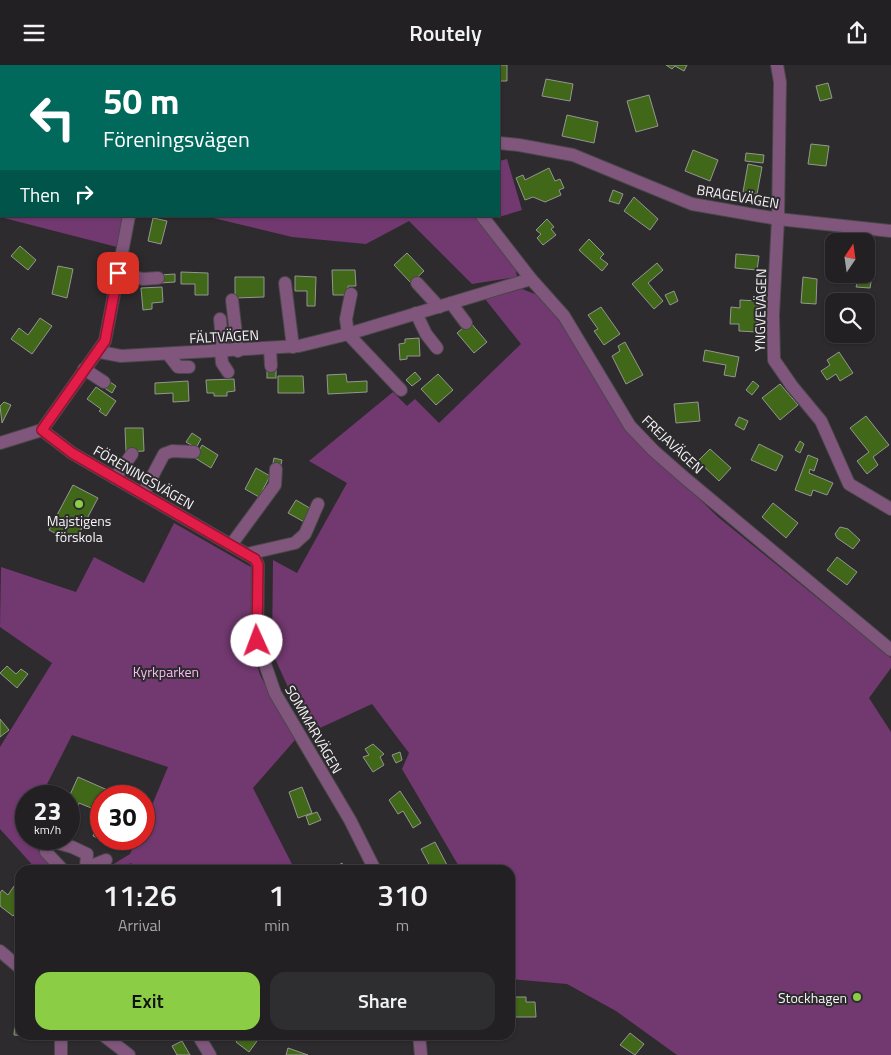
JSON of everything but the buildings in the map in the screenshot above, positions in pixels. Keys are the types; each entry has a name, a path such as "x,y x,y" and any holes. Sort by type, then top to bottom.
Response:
{"street":[{"name":"YNGVEVÄGEN","path":"777,65 780,82 778,219 773,315 774,360 824,415 849,484 891,509"},
{"name":"BRAGEVÄGEN","path":"500,143 573,155 692,204 778,219 891,231"},
{"path":"0,443 42,430 84,369 100,352 105,341 130,217"},
{"name":"FREJAVÄGEN","path":"483,217 530,279 564,316 630,426 654,451 891,650"},
{"path":"118,273 143,279 158,278"},
{"name":"FÄLTVÄGEN","path":"100,352 121,356 293,347 348,334 530,279"},
{"path":"285,283 293,347"},
{"path":"417,283 466,323"},
{"path":"351,294 346,319 348,334 401,390"},
{"path":"232,299 238,351"},
{"path":"416,313 426,334 437,348"},
{"path":"220,319 222,363 228,372"},
{"path":"270,349 271,365"},
{"path":"168,354 178,367 189,367"},
{"path":"84,369 104,383"},
{"name":"FÖRENINGSVÄGEN","path":"42,430 72,453 247,554 258,565"},
{"path":"143,494 164,454 172,451 194,452"},
{"path":"115,478 125,458"},
{"path":"231,545 275,485 276,469"},
{"path":"247,554 295,543 301,538 318,504"},
{"name":"SOMMARVÄGEN","path":"258,565 257,641 275,693 350,820 372,865"},
{"path":"58,865 46,852 47,840 72,847 87,854 86,865"},
{"path":"94,865 106,860"},
{"path":"0,951 15,964"},
{"path":"61,1040 61,1055"},
{"path":"108,1040 120,1052"},
{"path":"201,1040 210,1055"},
{"path":"420,1040 421,1055"}],"green space":[{"path":"507,159 522,210 500,217 500,161"},
{"path":"0,217 124,217 117,247"},
{"path":"209,217 476,217 515,265 517,277 472,284 409,221 366,244 292,237"},
{"path":"522,289 540,296 558,319 630,432 718,517 891,658 891,668 869,698 891,732 891,1055 677,1055 616,1011 567,984 515,979 515,865 458,865 402,769 409,753 372,704 309,733 272,652 273,560 297,573 347,483 309,461 393,392 407,406 415,399 439,423 521,344 485,299"},
{"name":"Kyrkparken","path":"174,523 256,570 249,635 260,675 295,740 253,788 292,865 133,865 131,863 127,865 112,865 130,854 132,850 155,850 155,798 168,767 72,735 47,785 15,785 15,846 0,829 0,747 52,663 0,627 1,567 76,592 94,557 144,583"},
{"name":"Kyrkparken","path":"19,850 38,850 52,865 32,865"}],"place":[{"name":"Majstigens förskola","path":"79,504"},
{"name":"Stockhagen","path":"857,997"}],"route":[{"path":"118,273 105,341 100,352 84,369 42,430 72,453 255,559 258,565 257,641"}]}
